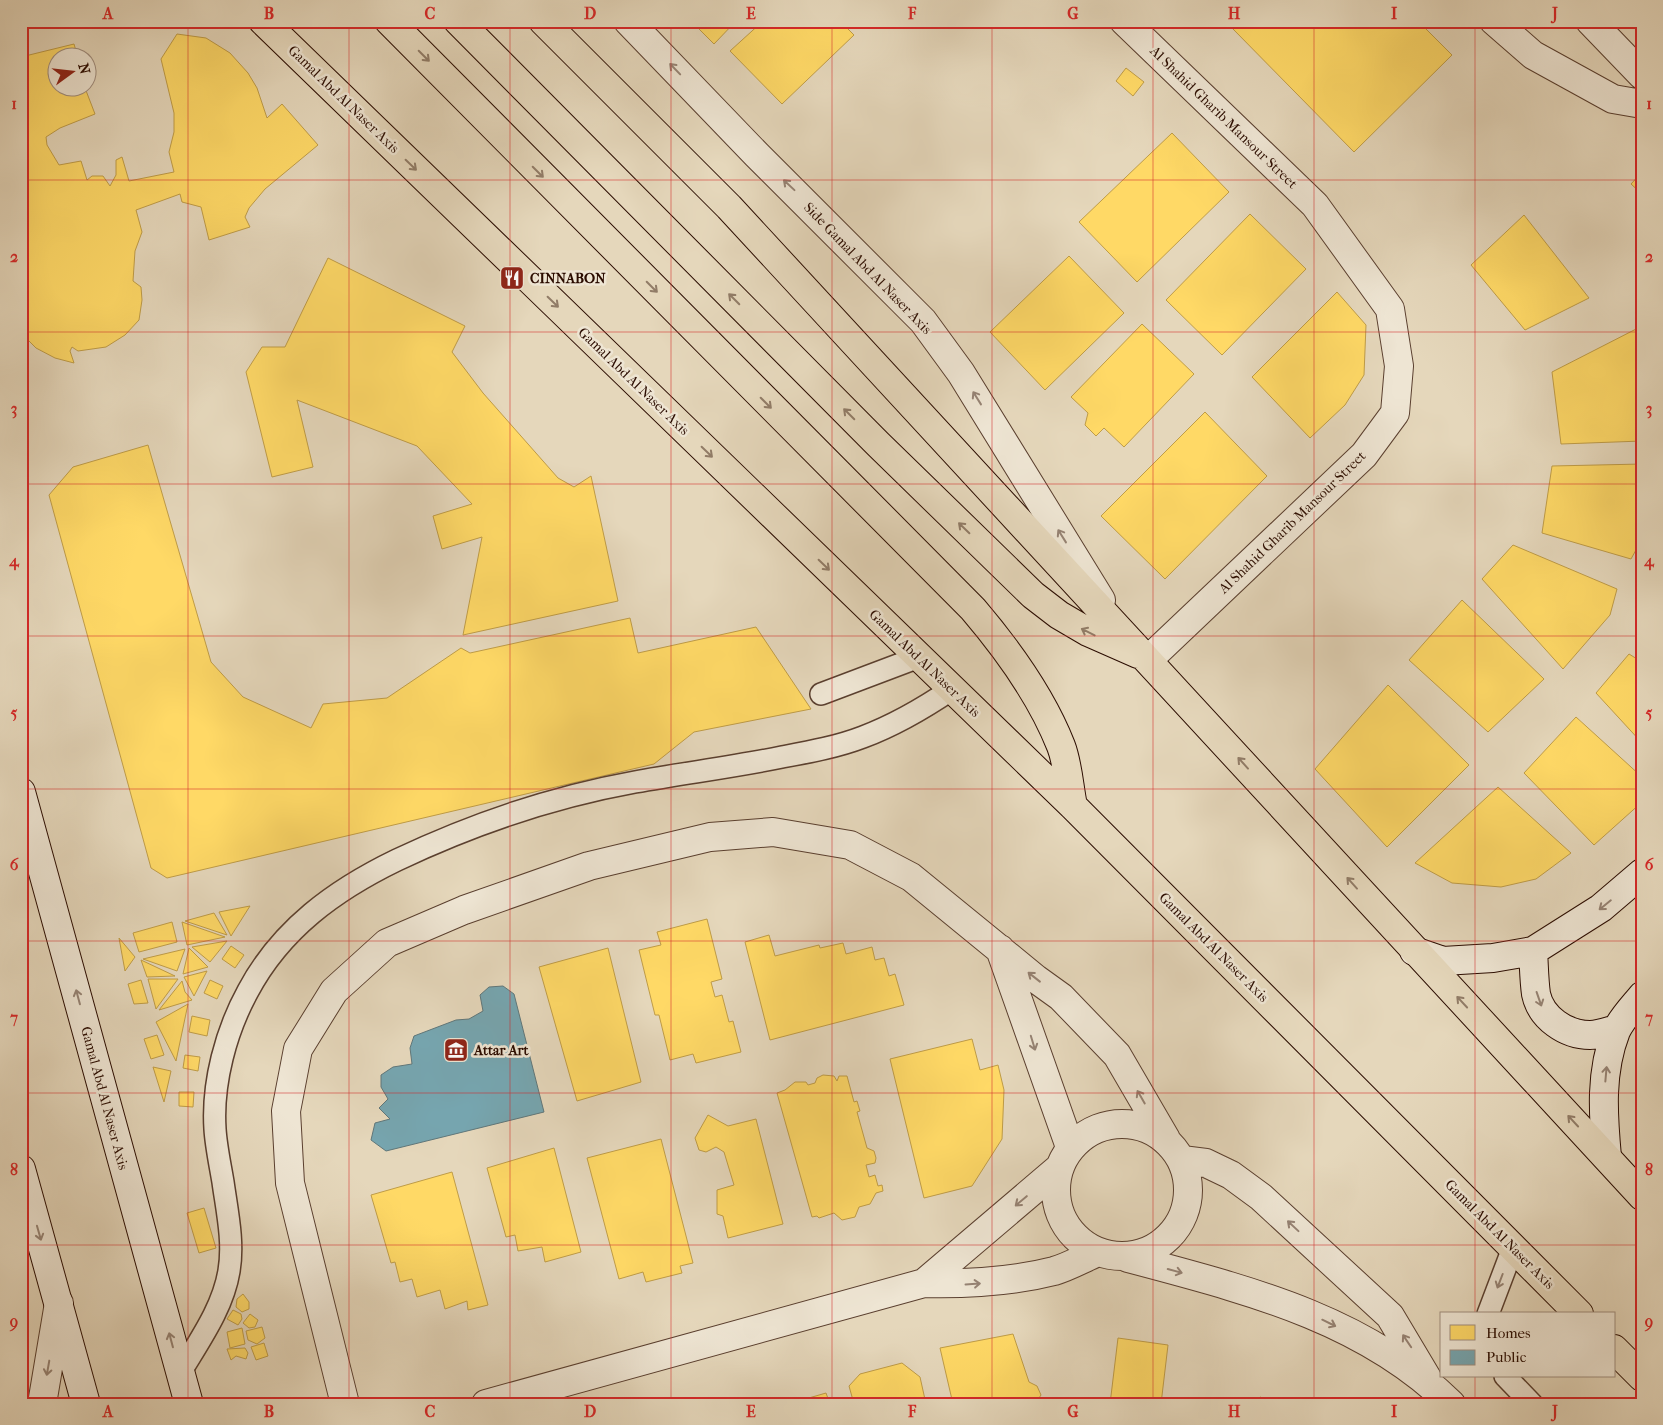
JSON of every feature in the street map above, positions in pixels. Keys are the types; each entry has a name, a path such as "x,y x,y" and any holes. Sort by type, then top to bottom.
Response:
{"main road":[{"name":"Gamal Abd Al Naser Axis","path":"263,21 1072,806 1577,1312"},
{"path":"389,21 984,622 1015,662 1040,703 1057,738 1061,747 1072,806"},
{"path":"458,21 878,444 1033,595 1059,615 1088,632 1149,659"},
{"path":"543,21 729,207 1149,659 1414,950 1642,1196"},
{"path":"1616,1351 1642,1377"}],"street":[{"name":"Side Gamal Abd Al Naser Axis","path":"628,21 757,155 923,321 961,373 1115,623"},
{"name":"Al Shahid Gharib Mansour Street","path":"1124,21 1315,205 1390,310 1400,366 1395,413 1364,455 1149,659"},
{"path":"1494,21 1533,55 1613,99 1642,104"},
{"path":"1590,21 1642,75"},
{"name":"Gamal Abd Al Naser Axis","path":"21,792 189,1404"},
{"path":"345,1404 290,1183 286,1111 298,1049 334,992 387,944 464,910 589,866 710,837 773,832 850,846 911,877 1036,979 1061,997 1117,1055 1174,1150 1189,1185 1186,1211 1173,1234 1153,1250 1128,1258"},
{"path":"1414,950 1443,961 1493,958 1533,951 1601,908 1642,873"},
{"path":"999,948 1064,1158 1054,1194 1061,1218 1075,1239 1096,1253 1128,1258 1251,1291 1310,1313 1372,1343 1430,1384 1451,1404"},
{"path":"1533,951 1536,995 1543,1010 1551,1020 1566,1030 1591,1035 1617,1030"},
{"path":"1607,1157 1603,1108 1606,1066 1617,1030 1642,996"},
{"path":"924,1283 1064,1158 1091,1130 1116,1123 1142,1126 1174,1150 1231,1175 1261,1197 1390,1316 1412,1349 1430,1384"},
{"path":"21,1169 86,1404"},
{"path":"486,1404 924,1283 972,1284 1055,1271 1096,1253"},
{"path":"42,1404 59,1303"}],"lane":[{"path":"822,694 919,657"},
{"path":"180,1373 215,1312 229,1270 229,1226 215,1127 222,1057 236,1016 247,992 265,962 313,910 341,890 372,872 434,842 500,817 566,797 635,782 703,772 829,748 893,725 952,689"},
{"path":"1489,1312 1513,1248"},
{"path":"1507,1378 1532,1404"}],"building: Homes":[{"path":"691,21 736,21 714,44"},
{"path":"763,21 840,21 854,35 782,104 730,51"},
{"path":"1240,21 1418,21 1452,55 1354,152 1232,28"},
{"path":"177,34 206,38 230,53 248,73 257,88 267,118 282,104 318,145 265,189 249,208 245,217 250,227 209,240 201,207 182,202 180,194 136,210 142,232 135,251 133,281 141,287 142,300 139,320 125,335 106,347 78,351 72,347 70,351 74,363 55,358 36,348 21,333 21,57 48,50 48,98 89,98 95,114 60,128 46,137 47,145 59,165 81,161 87,180 92,176 103,176 110,186 116,175 116,160 122,157 129,181 174,172 169,152 174,132 174,113 161,59"},
{"path":"74,44 75,48 58,48"},
{"path":"1126,68 1144,82 1133,96 1116,81"},
{"path":"1172,133 1229,192 1137,282 1079,222"},
{"path":"1642,172 1642,194 1631,184"},
{"path":"1250,214 1306,269 1222,355 1166,300"},
{"path":"1524,215 1589,298 1525,330 1471,265"},
{"path":"1069,256 1124,313 1045,390 990,332"},
{"path":"328,258 465,326 452,352 483,393 558,478 574,487 591,476 618,601 463,635 482,537 442,549 433,516 472,504 417,446 297,400 313,467 272,477 246,372 262,347 285,347"},
{"path":"1337,292 1366,325 1364,375 1345,405 1310,438 1252,377"},
{"path":"1142,324 1194,374 1124,447 1104,428 1096,436 1085,425 1088,413 1071,397"},
{"path":"1640,327 1642,441 1561,444 1552,372"},
{"path":"1205,412 1267,476 1165,579 1101,516"},
{"path":"148,445 211,662 243,697 311,728 323,704 387,698 461,648 470,653 630,618 638,653 756,627 811,709 694,732 654,764 167,878 151,868 49,495 73,467"},
{"path":"1642,464 1642,539 1631,559 1542,533 1552,466"},
{"path":"1513,545 1617,589 1610,615 1563,669 1482,579"},
{"path":"1462,600 1544,679 1488,732 1409,660"},
{"path":"1629,654 1642,662 1642,743 1596,693"},
{"path":"1388,685 1469,765 1387,847 1315,769"},
{"path":"1576,717 1642,777 1642,802 1594,845 1524,773"},
{"path":"1498,787 1571,853 1536,879 1501,887 1452,883 1415,863"},
{"path":"250,906 231,936 219,912"},
{"path":"214,913 227,935 185,921"},
{"path":"707,919 722,979 711,982 715,997 722,995 729,1022 733,1021 741,1052 696,1063 693,1054 670,1060 659,1015 655,1015 639,950 661,945 657,932"},
{"path":"172,922 177,942 139,952 133,933"},
{"path":"182,922 225,937 187,945"},
{"path":"769,935 775,956 819,945 820,948 843,943 846,954 872,947 875,960 884,958 889,976 895,974 904,1005 770,1040 745,942"},
{"path":"119,938 135,957 125,971"},
{"path":"227,941 210,962 192,947"},
{"path":"231,946 244,955 235,968 222,959"},
{"path":"189,948 208,967 183,974"},
{"path":"608,948 641,1082 577,1101 539,967"},
{"path":"185,949 177,971 143,959"},
{"path":"141,960 175,976 147,977"},
{"path":"207,971 194,996 184,977"},
{"path":"148,979 178,979 156,1009"},
{"path":"141,980 148,1003 134,1004 128,984"},
{"path":"210,980 223,986 217,999 204,993"},
{"path":"182,981 185,992 192,1000 159,1010"},
{"path":"188,1004 176,1061 156,1022"},
{"path":"192,1016 210,1020 207,1036 189,1032"},
{"path":"157,1035 164,1055 151,1059 144,1039"},
{"path":"972,1039 980,1070 998,1065 1004,1090 1002,1139 972,1186 924,1198 890,1059"},
{"path":"185,1055 200,1057 198,1071 183,1068"},
{"path":"153,1067 171,1071 164,1102"},
{"path":"823,1075 834,1076 837,1081 839,1076 847,1076 854,1102 857,1101 860,1111 857,1112 867,1148 874,1151 876,1158 875,1163 866,1165 869,1177 875,1175 878,1186 882,1185 883,1191 876,1193 870,1204 859,1207 855,1217 842,1220 834,1213 819,1218 817,1216 812,1217 777,1093 785,1090 795,1082 806,1082 808,1085 815,1083 817,1078"},
{"path":"179,1092 194,1092 193,1107 179,1106"},
{"path":"708,1115 728,1126 756,1119 783,1224 728,1238 723,1216 717,1214 717,1190 734,1185 724,1152 716,1147 706,1152 699,1150 695,1138"},
{"path":"661,1139 693,1263 680,1266 682,1273 646,1282 643,1272 619,1279 587,1158"},
{"path":"554,1148 581,1252 545,1262 542,1247 518,1251 515,1235 506,1237 487,1168"},
{"path":"452,1172 488,1305 468,1310 467,1301 445,1309 440,1290 417,1297 412,1279 400,1282 395,1262 391,1263 371,1195"},
{"path":"204,1208 216,1248 199,1253 187,1213"},
{"path":"243,1294 249,1302 249,1309 242,1312 236,1307 237,1299"},
{"path":"233,1310 241,1314 242,1319 238,1325 227,1319"},
{"path":"250,1314 258,1320 255,1327 249,1328 243,1323"},
{"path":"262,1327 265,1338 257,1344 248,1340 246,1331"},
{"path":"242,1328 245,1344 230,1348 227,1332"},
{"path":"1013,1334 1029,1382 1037,1386 1041,1395 1035,1404 953,1404 940,1348"},
{"path":"1118,1338 1168,1345 1161,1404 1110,1404"},
{"path":"264,1343 268,1356 256,1360 251,1347"},
{"path":"245,1348 248,1353 246,1359 236,1356 231,1360 227,1349"},
{"path":"902,1363 920,1377 926,1404 854,1404 849,1386 860,1374"},
{"path":"826,1393 830,1404 788,1404"},
{"path":"1260,1397 1280,1404 1256,1404"}],"building: Public":[{"path":"503,986 514,994 544,1112 386,1151 371,1140 375,1123 390,1119 379,1108 388,1099 381,1087 381,1075 393,1067 412,1064 410,1048 414,1036 456,1020 469,1019 483,1011 480,995 489,987"}],"place":[{"name":"CINNABON","path":"512,278"},
{"name":"Attar Art","path":"456,1050"}]}
